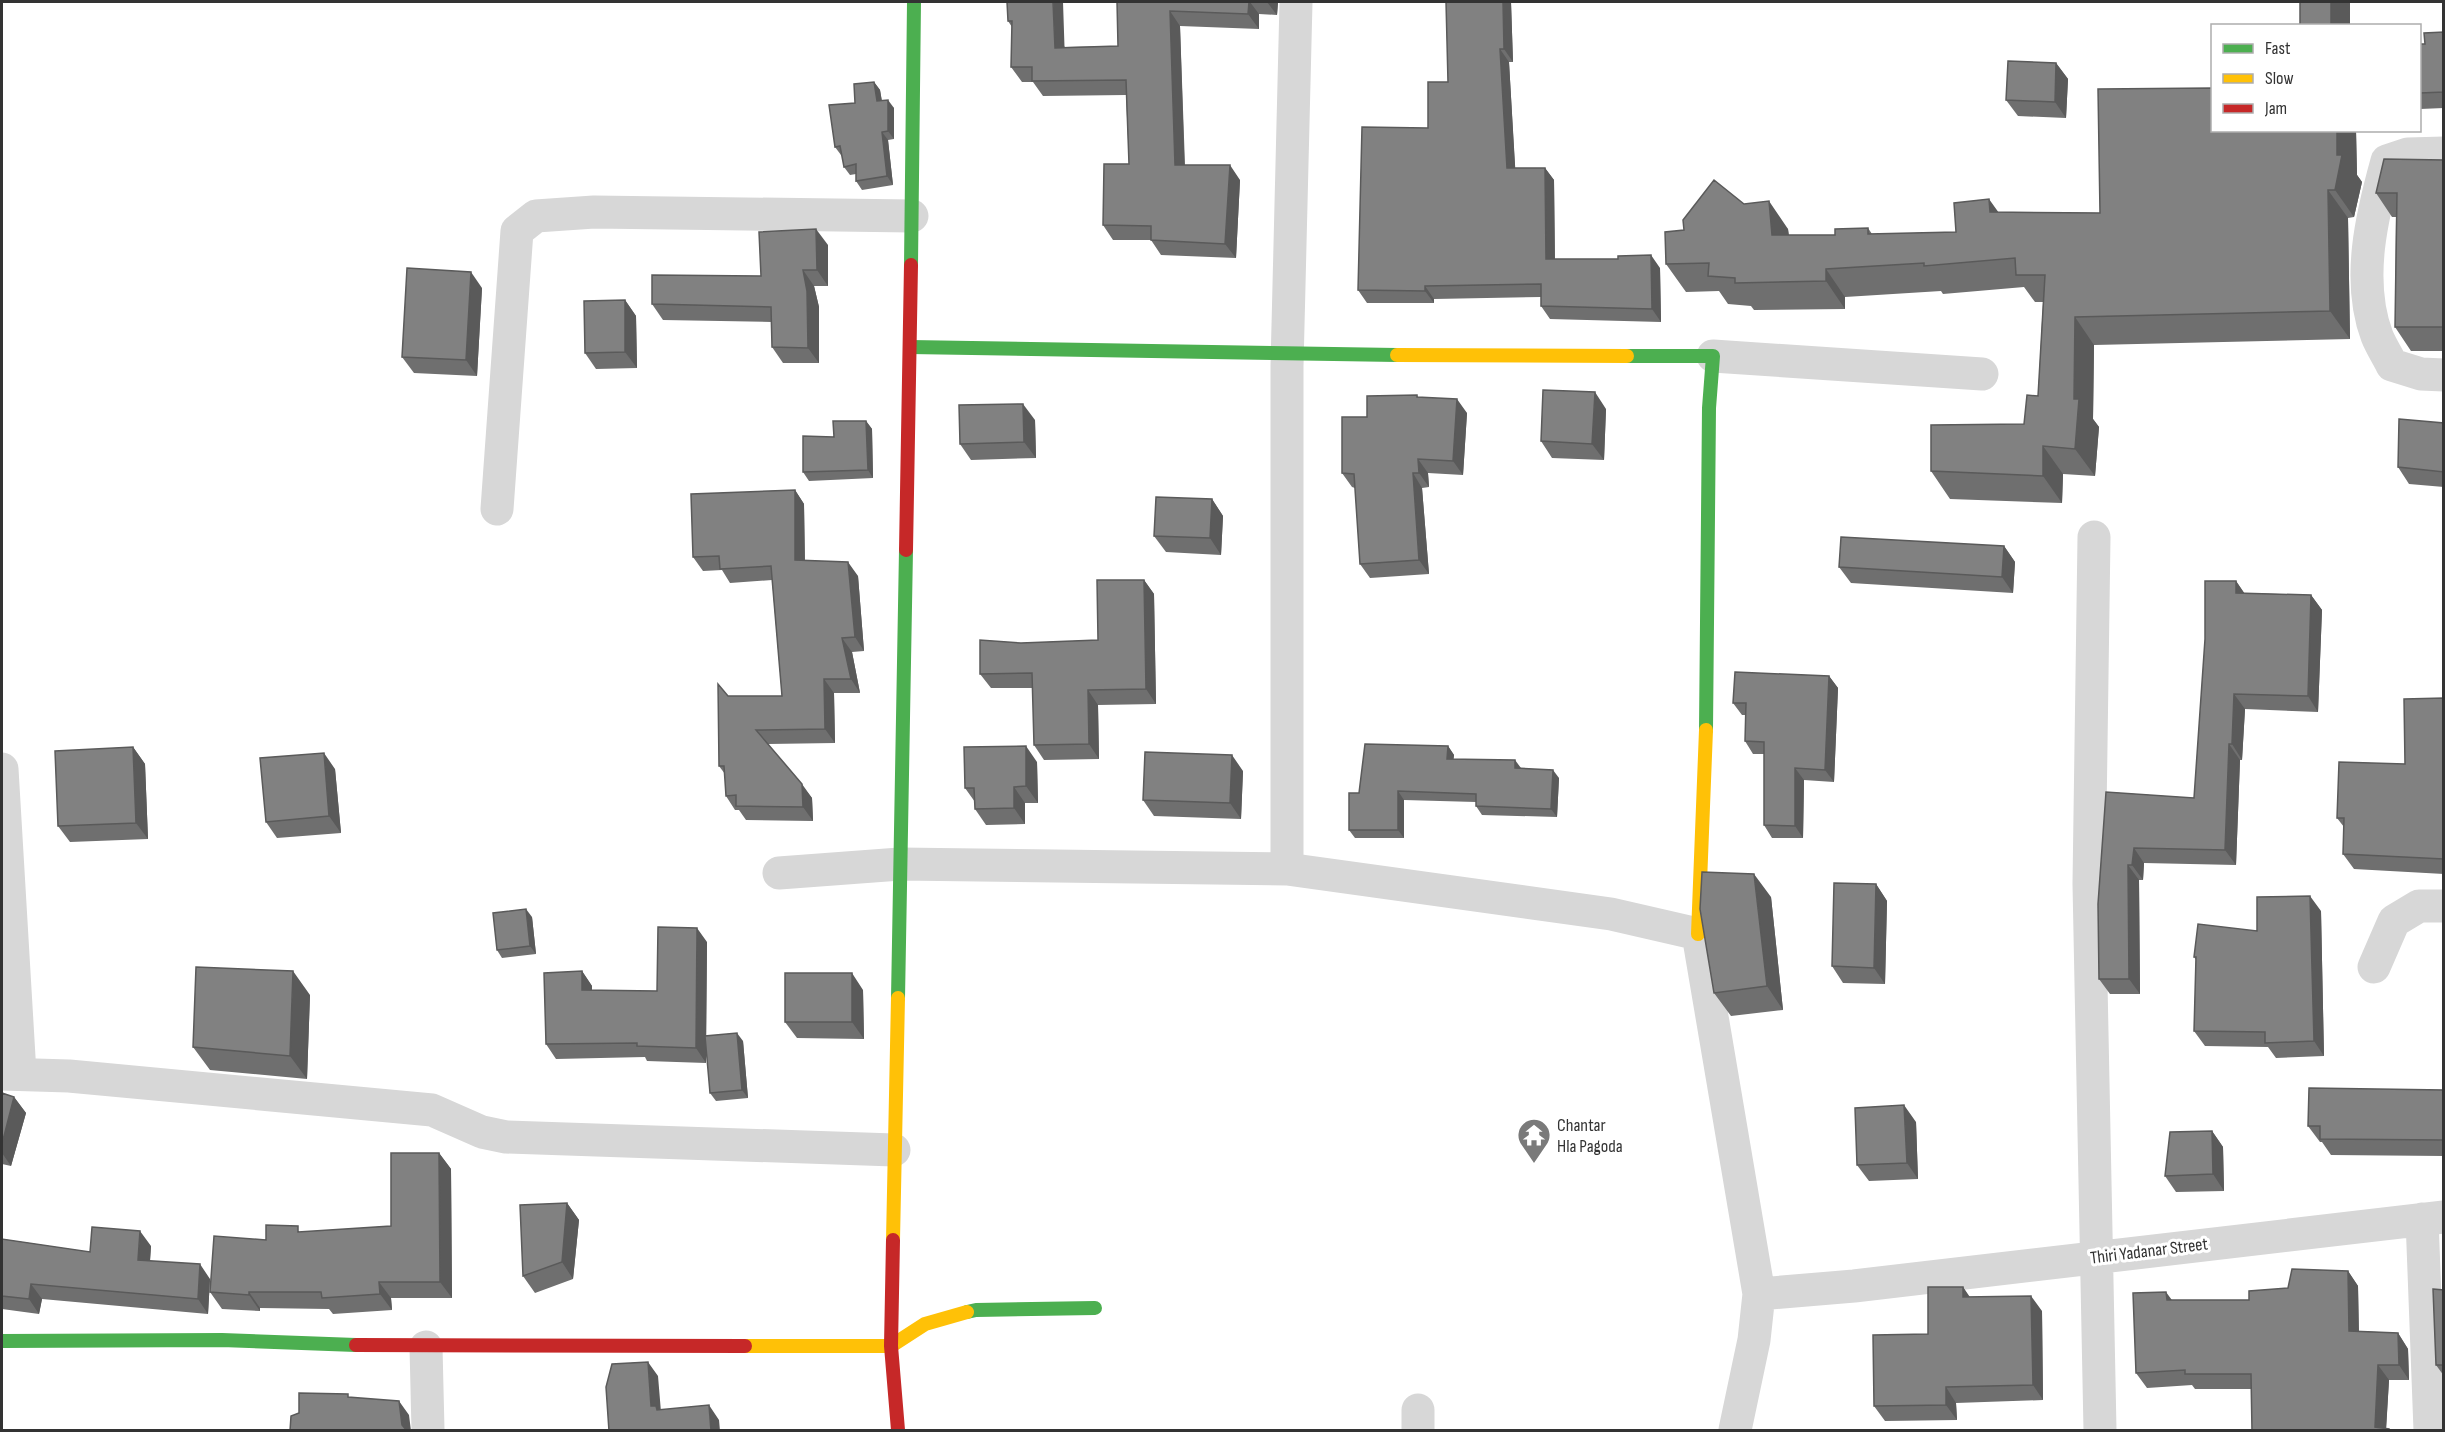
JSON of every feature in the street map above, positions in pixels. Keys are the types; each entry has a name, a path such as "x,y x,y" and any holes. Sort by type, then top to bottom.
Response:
{"street":[{"path":"898,1431 891,1346 910,347 914,2"},
{"path":"1287,869 1288,354 1296,2"},
{"path":"2444,153 2408,154 2387,161 2374,210 2368,250 2369,297 2377,335 2392,365 2421,374 2444,375"},
{"path":"496,509 517,231 536,216 594,212 912,216"},
{"path":"910,347 1288,354 1713,357 1982,374"},
{"path":"1713,357 1709,408 1705,800 1698,933 1759,1294 1754,1340 1734,1431"},
{"path":"2094,537 2089,884 2100,1431"},
{"path":"2,768 11,1074 69,1076 432,1110 482,1132 506,1137 894,1150"},
{"path":"779,873 900,864 1287,869 1611,914 1698,933"},
{"path":"2373,967 2394,921 2419,906 2444,906"},
{"path":"2430,1431 2433,1218"},
{"name":"Thiri Yadanar Street","path":"1759,1294 1854,1286 2433,1218"},
{"path":"2,1341 222,1340 426,1347 891,1346 925,1323 976,1310 1095,1308"},
{"path":"426,1347 428,1431"}],"building":[{"path":"1007,2 1053,2 1055,48 1118,46 1117,2 1249,2 1248,14 1170,11 1175,165 1230,165 1225,244 1151,240 1151,226 1103,225 1104,164 1129,164 1126,80 1032,81 1032,67 1011,67 1012,21 1008,21"},
{"path":"1446,2 1503,2 1504,49 1500,49 1507,168 1545,168 1546,259 1618,259 1618,256 1651,255 1652,309 1541,306 1541,284 1425,286 1425,291 1358,290 1362,127 1428,128 1428,82 1448,82"},
{"path":"2300,2 2331,2 2331,24 2300,24"},
{"path":"2444,32 2444,92 2421,93 2421,44 2425,44 2424,33"},
{"path":"2008,61 2056,63 2055,102 2006,100"},
{"path":"874,82 877,101 888,100 888,131 882,132 887,176 856,181 856,164 844,167 840,146 835,147 829,105 855,103 854,84"},
{"path":"2211,88 2211,132 2337,132 2337,155 2342,155 2335,190 2328,190 2330,311 2075,317 2074,399 2079,399 2075,449 2043,446 2043,476 1931,471 1931,425 2024,424 2027,395 2038,396 2045,275 2016,275 2015,258 1924,266 1924,263 1826,269 1826,281 1735,283 1735,278 1708,276 1709,263 1666,264 1665,232 1684,230 1683,220 1714,180 1744,204 1769,201 1772,235 1835,235 1835,229 1868,228 1868,234 1956,232 1954,203 1989,199 1990,212 2100,213 2098,89"},
{"path":"2384,159 2444,160 2444,327 2395,327 2397,193 2376,193"},
{"path":"816,229 817,270 803,270 807,291 808,348 772,347 771,307 652,304 652,275 761,276 759,232"},
{"path":"407,268 471,272 466,360 402,357"},
{"path":"625,300 625,352 585,353 584,301"},
{"path":"1543,390 1595,392 1592,444 1541,441"},
{"path":"1417,395 1417,397 1457,399 1453,461 1418,459 1419,473 1413,473 1419,560 1360,564 1354,474 1342,473 1342,417 1367,417 1367,396"},
{"path":"1023,404 1024,442 960,444 959,405"},
{"path":"2399,419 2444,423 2444,472 2398,467"},
{"path":"833,421 866,421 868,470 803,472 803,436 834,437"},
{"path":"795,490 795,560 848,562 855,637 842,638 851,679 824,679 825,729 756,730 802,784 803,807 736,806 736,795 726,796 724,766 719,766 718,684 728,696 782,696 771,566 720,569 719,556 693,557 691,494"},
{"path":"1156,497 1212,499 1210,538 1154,536"},
{"path":"1841,537 2004,546 2002,577 1839,567"},
{"path":"1097,580 1144,580 1146,689 1088,690 1089,744 1034,745 1032,673 980,674 980,640 1021,643 1098,640"},
{"path":"2205,581 2236,581 2236,593 2311,595 2308,696 2234,694 2232,744 2229,744 2225,850 2134,848 2132,865 2128,865 2129,979 2099,979 2098,904 2106,792 2194,798 2205,639"},
{"path":"1735,672 1829,676 1825,770 1795,768 1795,826 1764,825 1764,742 1745,741 1746,703 1733,703"},
{"path":"2444,698 2444,859 2343,854 2344,818 2337,818 2339,762 2405,764 2404,699"},
{"path":"1365,744 1448,746 1447,759 1515,760 1515,768 1553,770 1551,809 1476,806 1476,794 1398,791 1398,830 1349,830 1349,793 1359,793"},
{"path":"1026,746 1026,786 1014,787 1014,808 975,809 974,788 965,788 964,747"},
{"path":"133,747 136,823 58,826 55,751"},
{"path":"1145,752 1232,755 1230,803 1143,800"},
{"path":"324,753 329,816 266,822 260,758"},
{"path":"1702,872 1754,874 1767,986 1714,993 1700,909"},
{"path":"1834,883 1876,884 1874,968 1832,966"},
{"path":"2310,896 2314,1041 2265,1043 2265,1032 2194,1031 2196,957 2194,957 2198,924 2257,931 2257,897"},
{"path":"526,909 530,946 497,950 493,913"},
{"path":"658,927 697,928 696,1048 637,1046 637,1043 546,1044 544,973 582,971 582,990 657,991"},
{"path":"196,967 293,971 290,1056 193,1047"},
{"path":"785,973 852,973 852,1022 785,1022"},
{"path":"737,1033 742,1090 710,1093 705,1036"},
{"path":"2309,1088 2444,1090 2444,1140 2320,1139 2320,1126 2308,1126"},
{"path":"2,1093 14,1097 2,1144"},
{"path":"1904,1105 1907,1163 1857,1165 1855,1108"},
{"path":"2212,1131 2213,1174 2165,1176 2170,1132"},
{"path":"391,1153 439,1153 440,1282 379,1282 380,1294 322,1298 321,1292 249,1292 249,1295 210,1292 214,1236 266,1240 266,1225 298,1226 298,1232 391,1226"},
{"path":"567,1203 562,1262 523,1276 520,1205"},
{"path":"92,1227 140,1231 138,1260 200,1264 198,1299 31,1284 29,1299 2,1296 2,1239 90,1252"},
{"path":"2292,1269 2348,1271 2349,1331 2398,1333 2399,1365 2378,1365 2375,1427 2389,1429 2389,1431 2252,1431 2251,1374 2185,1374 2185,1370 2136,1373 2133,1293 2166,1292 2167,1300 2249,1300 2249,1291 2288,1288"},
{"path":"1928,1287 1963,1287 1963,1297 2031,1296 2033,1385 1946,1387 1946,1405 1874,1406 1873,1335 1928,1334"},
{"path":"2433,1289 2444,1290 2444,1365 2436,1365"},
{"path":"648,1362 651,1406 656,1406 657,1410 709,1405 711,1431 609,1431 606,1387 612,1364"},
{"path":"299,1393 348,1394 348,1397 399,1401 402,1425 407,1431 290,1431 291,1416 299,1413"}],"traffic: fast":[{"path":"911,265 914,2"},
{"path":"910,347 1397,355"},
{"path":"1627,356 1713,356 1709,408 1706,730"},
{"path":"898,998 906,550"},
{"path":"967,1312 1095,1308"},
{"path":"2,1341 222,1340 356,1345"}],"traffic: slow":[{"path":"1397,355 1627,356"},
{"path":"1698,934 1706,730"},
{"path":"893,1240 898,998"},
{"path":"745,1346 891,1346 925,1324 967,1312"}],"traffic: jam":[{"path":"906,550 911,265"},
{"path":"893,1240 891,1346 898,1430"},
{"path":"356,1345 745,1346"}],"place":[{"name":"Chantar Hla Pagoda","path":"1534,1164"}]}
